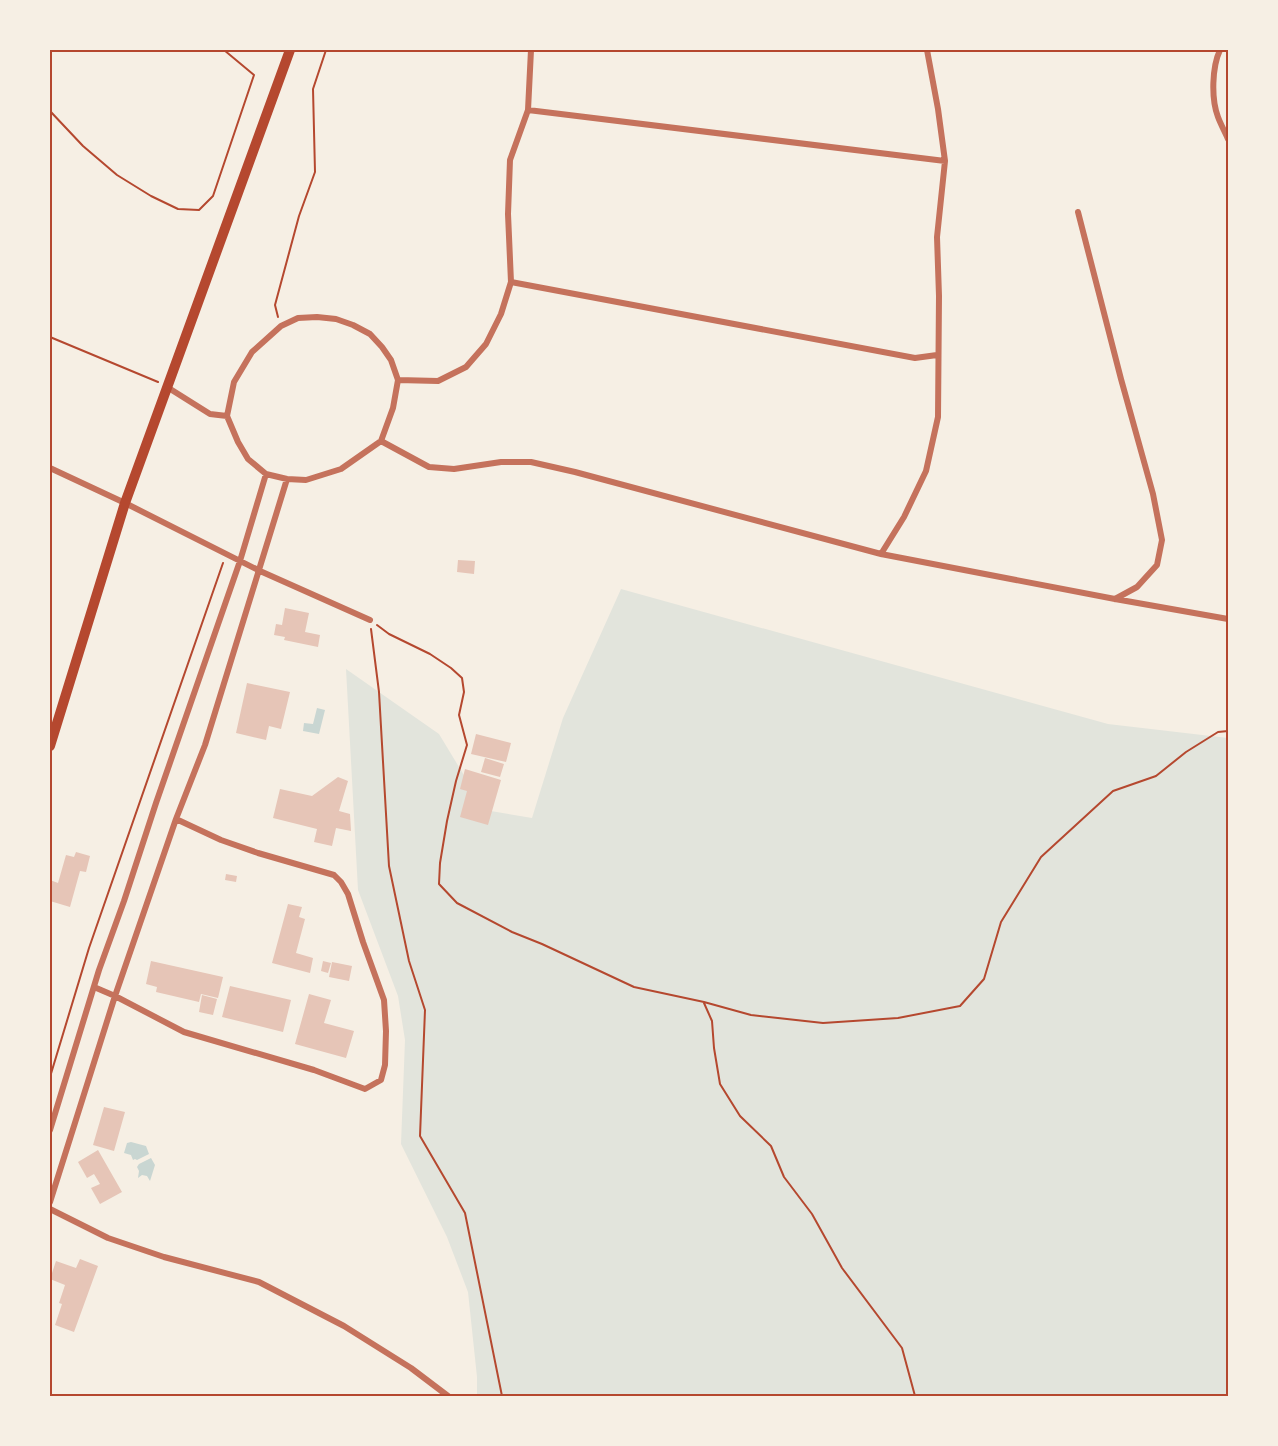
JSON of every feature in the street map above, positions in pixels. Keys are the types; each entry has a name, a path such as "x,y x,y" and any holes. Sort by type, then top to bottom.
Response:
{"main road":[{"path":"50,746 125,503 290,50"}],"street":[{"path":"398,380 438,381 466,367 486,344 501,314 511,282 508,214 510,160 528,110 531,50"},
{"path":"881,554 904,517 926,471 938,417 938,237 945,160 927,50"},
{"path":"1220,50 1213,84 1217,115 1228,139"},
{"path":"528,110 945,160"},
{"path":"1078,212 1120,379 1153,494 1162,540 1156,565 1137,586 1115,600"},
{"path":"511,282 915,358 938,356"},
{"path":"298,318 336,319 370,333 391,360 398,380 393,408 381,441 340,469 306,480 266,474 248,459 227,416 234,382 252,352 281,326 298,318"},
{"path":"167,387 210,414 227,416"},
{"path":"381,441 429,467 454,470 501,462 531,462 881,554 1115,600 1228,619"},
{"path":"50,468 260,571 370,620"},
{"path":"50,1130 94,987 240,561 266,474"},
{"path":"50,1202 115,996 205,745 288,479"},
{"path":"94,987 184,1032 314,1070 365,1089 381,1080 385,1065 384,1000 348,894 341,882 334,875 231,843 177,819"},
{"path":"50,1209 108,1238 164,1257 260,1282 344,1326 411,1368 448,1396"}],"path":[{"path":"50,111 83,146 117,175 178,209 199,210 213,196 254,75 224,50"},
{"path":"281,326 275,305 299,216 315,172 313,88 326,50"},
{"path":"50,337 151,379"},
{"path":"50,1077 89,948 226,554"},
{"path":"370,620 389,634 430,654 462,678 464,692 459,716 467,745 447,821 439,884 457,903 512,932 634,987 751,1015 823,1023 898,1018 960,1006 984,979 1001,922 1041,857 1113,791 1156,777 1186,752 1218,732 1228,732"},
{"path":"370,620 380,692 389,866 409,961 425,1010 420,1136 465,1213 502,1396"},
{"path":"704,1002 712,1021 720,1084 740,1116 771,1146 784,1177 812,1214 842,1268 902,1348 915,1396"}],"shaded area":[{"path":"621,589 1108,724 1228,738 1228,1396 477,1396 468,1292 447,1237 401,1144 405,1040 398,996 358,890 346,669 439,734 485,810 532,818 563,718"},
{"path":"317,708 325,710 319,734 303,731 304,723 313,724"},
{"path":"127,1143 146,1146 149,1154 133,1160 131,1155 124,1153"},
{"path":"151,1158 155,1165 150,1181 147,1176 142,1175 138,1178 137,1167"}],"building":[{"path":"458,560 475,561 474,574 457,572"},
{"path":"285,608 309,613 305,632 320,635 318,647 284,640 285,637 274,635 276,624 282,625"},
{"path":"247,683 290,692 281,729 269,726 266,740 236,733"},
{"path":"476,734 511,743 506,762 471,754"},
{"path":"485,758 504,764 500,777 481,772"},
{"path":"465,769 501,780 488,825 460,817 467,791 460,789"},
{"path":"338,777 348,781 339,811 350,814 351,831 336,828 332,846 314,842 317,829 273,818 280,789 312,796"},
{"path":"76,852 90,856 86,872 80,871 70,907 50,901 50,880 58,883 66,855 74,857"},
{"path":"226,874 237,876 236,882 225,880"},
{"path":"288,904 302,907 299,917 305,919 296,953 313,958 310,973 272,963"},
{"path":"151,961 223,977 218,998 201,994 199,1002 156,992 157,987 146,984"},
{"path":"323,961 331,963 328,973 321,971"},
{"path":"332,962 352,966 349,981 329,977"},
{"path":"230,986 291,1000 283,1032 222,1017"},
{"path":"309,994 331,1000 324,1023 354,1031 346,1058 295,1044"},
{"path":"202,995 217,999 213,1015 199,1012"},
{"path":"104,1107 125,1112 114,1151 93,1145"},
{"path":"98,1150 122,1192 100,1204 91,1188 100,1184 94,1174 87,1178 78,1162"},
{"path":"80,1259 98,1266 74,1332 55,1325 65,1285 50,1279 56,1261 76,1268"}]}
